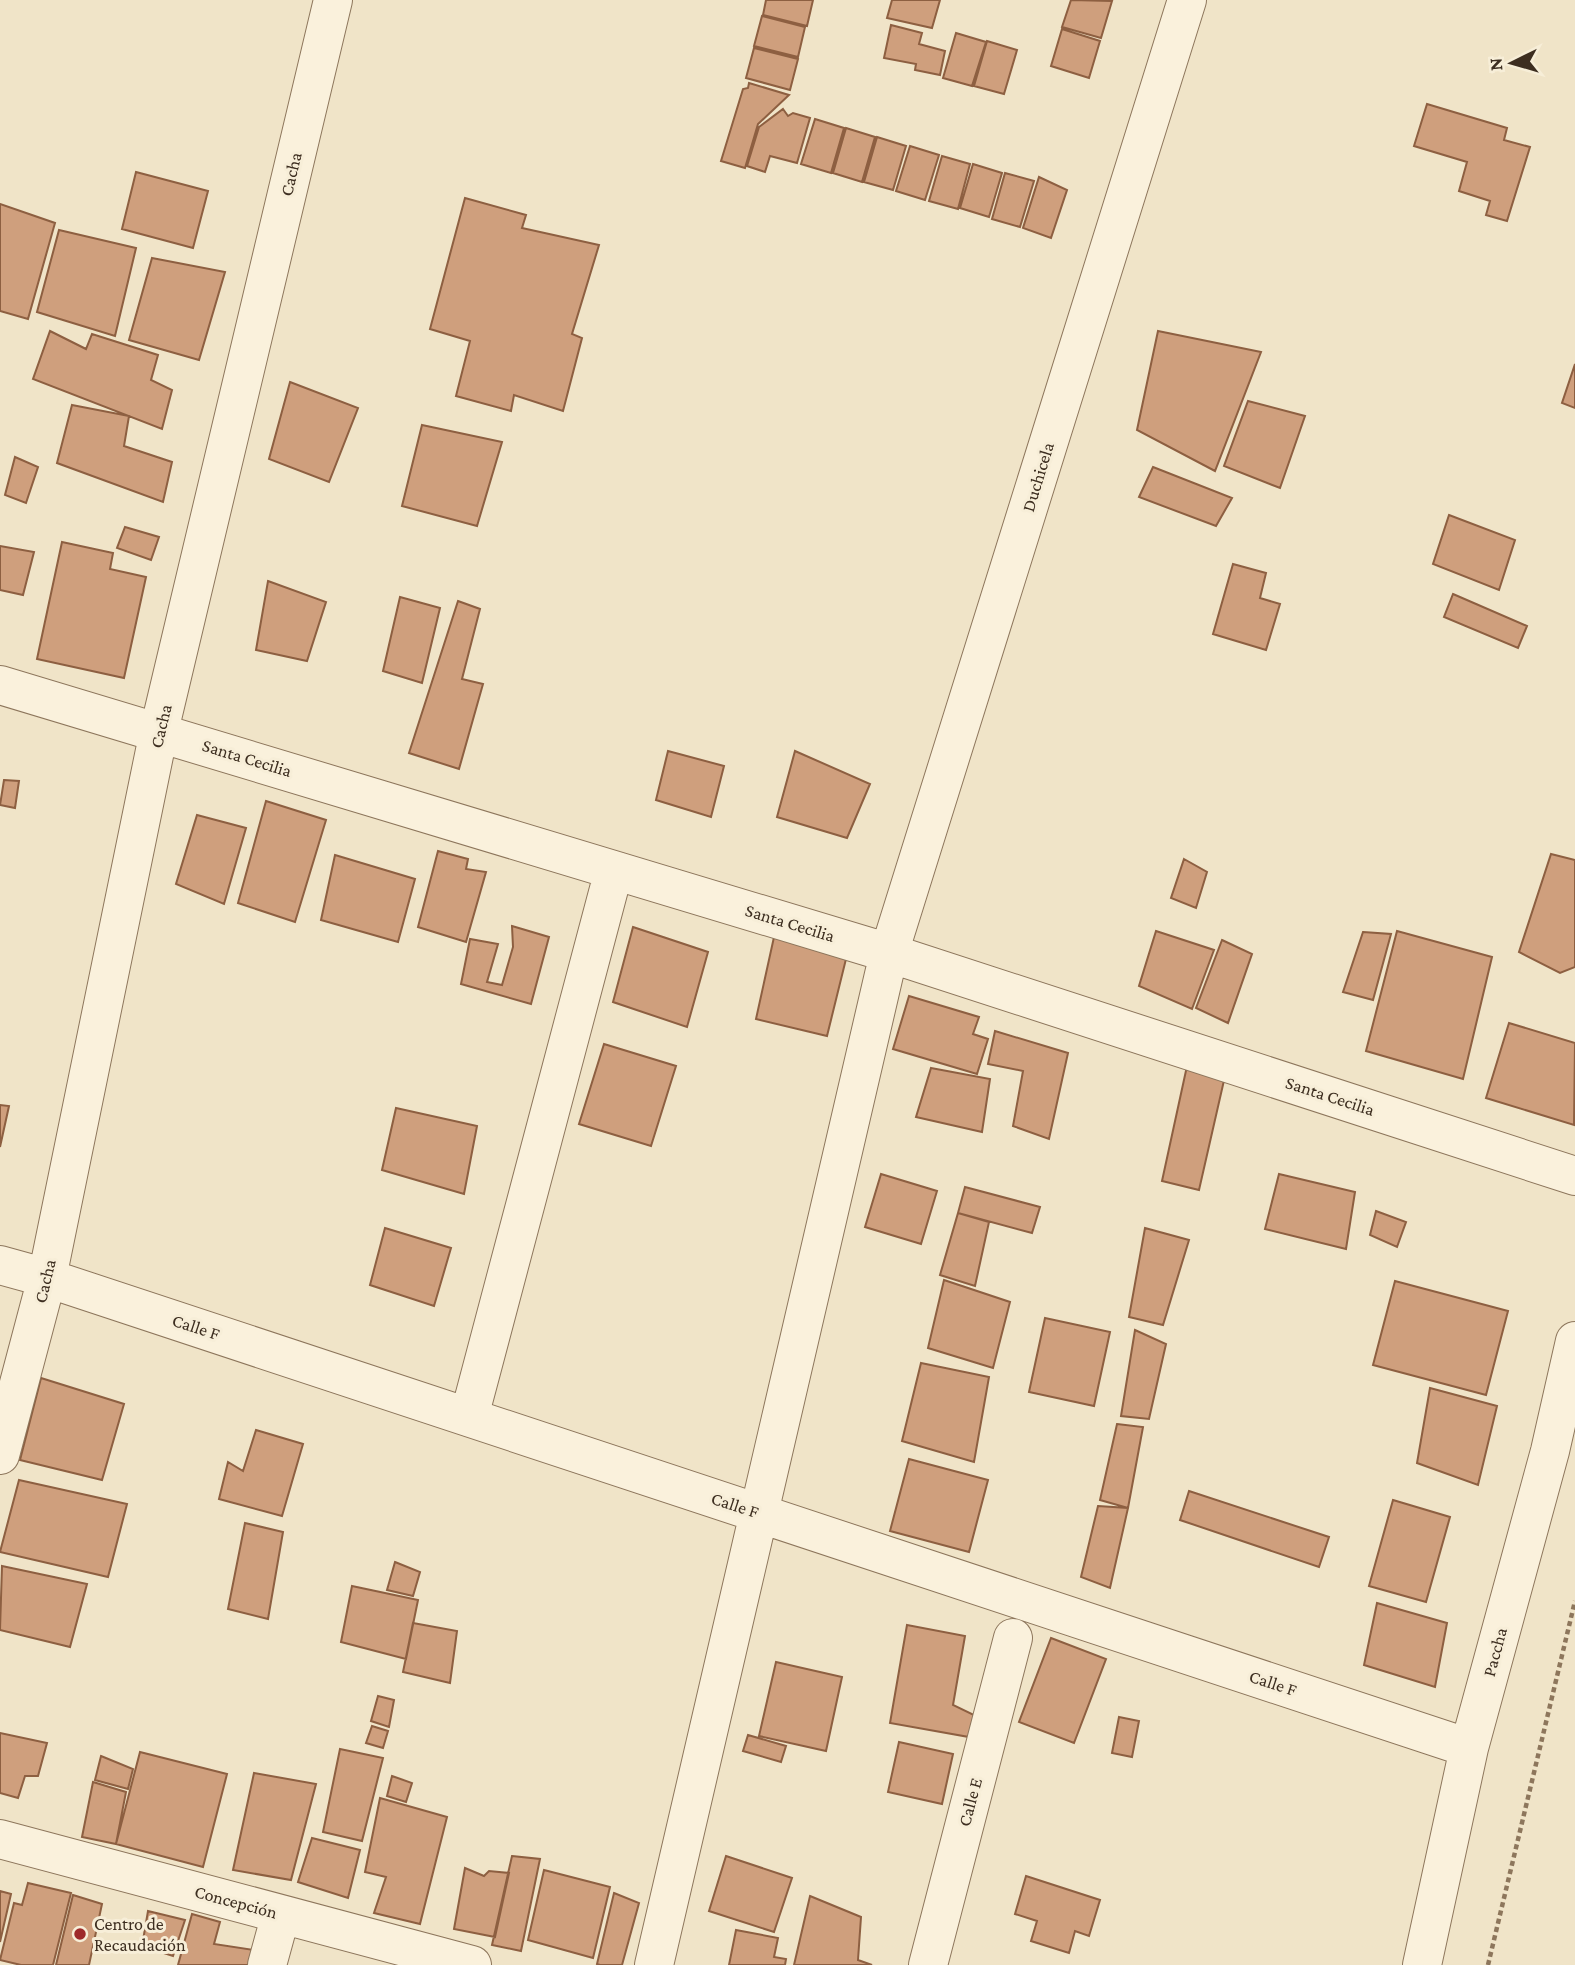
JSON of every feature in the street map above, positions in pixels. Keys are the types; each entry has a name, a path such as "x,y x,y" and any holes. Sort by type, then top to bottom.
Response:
{"street":[{"name":"Cacha","path":"0,1455 47,1278 159,731 333,0"},
{"name":"Duchicela","path":"654,1965 757,1512 889,953 1186,0"},
{"name":"Santa Cecilia","path":"0,685 889,953 1575,1176"},
{"path":"469,1417 614,870"},
{"name":"Calle F","path":"0,1265 47,1278 1469,1748"},
{"name":"Paccha","path":"1423,1965 1469,1748 1563,1454 1575,1341"},
{"name":"Calle E","path":"928,1965 1013,1638"},
{"name":"Concepción","path":"0,1839 472,1965"},
{"path":"267,1965 281,1914"}],"path":[{"path":"1488,1965 1575,1601"}],"building":[{"path":"766,0 813,0 807,26 763,15"},
{"path":"892,0 940,0 932,28 887,18"},
{"path":"1071,0 1112,1 1101,38 1062,27"},
{"path":"762,16 805,27 798,57 754,46"},
{"path":"891,25 922,33 919,44 945,51 940,75 915,70 916,64 884,58"},
{"path":"1062,29 1100,41 1089,78 1051,66"},
{"path":"956,33 986,42 972,86 943,78"},
{"path":"987,41 1017,50 1004,94 974,86"},
{"path":"754,48 798,59 790,90 746,78"},
{"path":"749,83 789,95 758,124 745,168 721,161 743,89 748,88"},
{"path":"1427,104 1507,128 1504,140 1530,147 1507,221 1486,215 1490,201 1459,191 1467,162 1414,146"},
{"path":"783,109 788,116 793,113 810,118 797,163 770,156 765,172 747,166 759,127"},
{"path":"815,119 844,128 831,173 801,164"},
{"path":"846,128 875,137 862,182 833,173"},
{"path":"877,137 906,146 893,190 864,182"},
{"path":"910,146 939,155 925,200 896,191"},
{"path":"942,156 970,164 958,209 929,201"},
{"path":"973,164 1002,173 989,217 960,208"},
{"path":"136,172 208,191 193,248 122,229"},
{"path":"1005,173 1034,181 1020,227 992,219"},
{"path":"1039,177 1067,190 1051,238 1023,228"},
{"path":"465,198 526,215 522,228 599,245 572,334 582,338 563,411 514,395 511,411 456,396 470,341 430,329"},
{"path":"0,204 55,223 28,319 0,311"},
{"path":"59,230 136,248 115,336 37,312"},
{"path":"152,258 225,272 199,360 129,340"},
{"path":"50,331 86,349 92,334 158,355 151,380 172,390 162,429 33,379"},
{"path":"1158,331 1261,352 1215,471 1137,430"},
{"path":"1575,364 1575,408 1562,403"},
{"path":"290,382 358,408 329,482 269,459"},
{"path":"1248,401 1305,416 1280,488 1224,466"},
{"path":"72,405 129,416 124,446 172,462 163,502 57,463"},
{"path":"422,425 502,442 477,526 402,506"},
{"path":"15,457 38,467 26,503 5,495"},
{"path":"1153,467 1232,498 1216,526 1139,497"},
{"path":"1449,515 1515,540 1499,590 1433,564"},
{"path":"125,527 159,537 151,560 117,548"},
{"path":"62,542 113,553 110,569 146,577 124,678 37,659"},
{"path":"0,546 34,552 23,595 0,590"},
{"path":"1233,564 1266,573 1260,598 1280,604 1266,650 1213,634"},
{"path":"268,581 326,602 307,661 256,650"},
{"path":"1453,594 1527,626 1518,648 1444,617"},
{"path":"400,597 440,608 422,683 383,671"},
{"path":"458,601 480,609 462,679 483,684 459,769 409,753"},
{"path":"668,751 724,766 711,817 656,800"},
{"path":"795,751 870,784 847,838 777,817"},
{"path":"4,780 19,781 15,808 0,805"},
{"path":"266,801 326,820 295,922 238,903"},
{"path":"197,815 246,828 224,904 176,884"},
{"path":"438,851 468,859 466,869 486,872 466,942 418,927"},
{"path":"1551,854 1575,860 1575,967 1560,973 1519,952"},
{"path":"335,855 415,879 398,942 321,920"},
{"path":"1184,859 1207,872 1196,908 1171,898"},
{"path":"512,926 549,937 531,1004 461,984 470,939 498,944 487,982 502,985 513,947"},
{"path":"633,927 708,952 687,1027 613,1002"},
{"path":"1156,931 1214,950 1192,1009 1139,986"},
{"path":"1397,931 1492,957 1463,1079 1366,1051"},
{"path":"1363,932 1391,934 1373,1000 1343,992"},
{"path":"774,937 846,959 827,1036 756,1019"},
{"path":"1222,940 1252,954 1228,1023 1196,1008"},
{"path":"909,996 979,1017 973,1034 988,1039 977,1074 893,1049"},
{"path":"1509,1023 1575,1043 1574,1125 1486,1098"},
{"path":"995,1031 1068,1053 1049,1139 1013,1126 1023,1071 988,1064"},
{"path":"604,1044 676,1066 651,1146 579,1124"},
{"path":"1187,1066 1225,1076 1199,1190 1162,1181"},
{"path":"931,1068 990,1079 982,1132 916,1117"},
{"path":"0,1105 9,1106 0,1147"},
{"path":"396,1108 477,1126 464,1194 382,1170"},
{"path":"881,1174 937,1191 921,1244 865,1227"},
{"path":"1279,1174 1355,1192 1346,1249 1265,1229"},
{"path":"965,1187 1040,1207 1032,1233 958,1213"},
{"path":"1376,1211 1406,1222 1397,1247 1370,1235"},
{"path":"958,1213 989,1222 975,1286 940,1275"},
{"path":"385,1228 451,1248 434,1306 370,1285"},
{"path":"1145,1228 1189,1240 1163,1325 1129,1317"},
{"path":"944,1280 1010,1302 993,1368 928,1348"},
{"path":"1395,1281 1508,1311 1486,1395 1373,1365"},
{"path":"1045,1318 1110,1332 1094,1406 1029,1392"},
{"path":"1135,1330 1166,1344 1149,1419 1121,1416"},
{"path":"921,1363 989,1377 974,1462 902,1441"},
{"path":"41,1378 124,1404 102,1480 20,1460"},
{"path":"1430,1388 1497,1406 1478,1485 1417,1463"},
{"path":"1117,1424 1143,1427 1128,1508 1100,1500"},
{"path":"256,1430 303,1444 282,1516 219,1499 228,1462 243,1471"},
{"path":"909,1459 988,1480 969,1552 890,1531"},
{"path":"19,1480 127,1504 108,1577 0,1552"},
{"path":"1189,1491 1329,1537 1319,1567 1180,1520"},
{"path":"1393,1500 1450,1517 1426,1602 1369,1586"},
{"path":"1098,1506 1128,1508 1110,1588 1081,1577"},
{"path":"245,1523 283,1532 268,1619 228,1609"},
{"path":"395,1562 420,1572 413,1596 387,1590"},
{"path":"2,1566 87,1584 70,1647 0,1630"},
{"path":"352,1586 418,1600 406,1659 341,1642"},
{"path":"1377,1603 1447,1623 1435,1687 1364,1665"},
{"path":"413,1623 457,1631 450,1683 403,1672"},
{"path":"907,1625 965,1636 953,1705 974,1715 969,1737 890,1723"},
{"path":"1051,1638 1106,1659 1074,1743 1019,1722"},
{"path":"776,1662 842,1677 826,1751 759,1736"},
{"path":"378,1696 394,1700 389,1727 371,1721"},
{"path":"1119,1717 1139,1721 1132,1757 1112,1753"},
{"path":"372,1726 388,1731 383,1748 366,1743"},
{"path":"0,1733 47,1743 38,1776 25,1776 18,1798 0,1793"},
{"path":"748,1735 786,1746 781,1762 743,1751"},
{"path":"899,1742 953,1754 942,1804 888,1792"},
{"path":"340,1749 383,1758 362,1841 323,1832"},
{"path":"140,1752 227,1774 203,1867 116,1844"},
{"path":"101,1756 133,1769 128,1789 95,1780"},
{"path":"254,1773 316,1784 291,1880 233,1870"},
{"path":"392,1776 412,1783 406,1802 387,1796"},
{"path":"93,1782 126,1792 116,1844 82,1837"},
{"path":"380,1798 447,1817 420,1924 374,1913 386,1877 365,1872"},
{"path":"312,1838 360,1850 348,1898 298,1882"},
{"path":"512,1856 540,1859 521,1951 492,1945"},
{"path":"726,1856 792,1878 774,1932 709,1911"},
{"path":"465,1868 484,1876 489,1871 509,1873 495,1937 454,1929"},
{"path":"544,1870 610,1887 593,1958 528,1940"},
{"path":"1026,1876 1100,1900 1089,1936 1075,1931 1069,1953 1031,1941 1037,1921 1015,1914"},
{"path":"28,1883 71,1893 53,1965 21,1965 0,1960 14,1903 22,1905"},
{"path":"0,1891 11,1894 0,1942"},
{"path":"614,1893 639,1903 622,1965 600,1965 597,1964"},
{"name":"Centro de Recaudación","path":"73,1895 102,1904 89,1965 56,1965"},
{"path":"810,1896 861,1917 858,1960 872,1965 794,1965"},
{"path":"148,1911 185,1920 173,1956 142,1946"},
{"path":"192,1914 220,1922 214,1944 254,1950 251,1965 178,1965"},
{"path":"736,1930 778,1938 774,1957 786,1959 785,1965 729,1965"}],"place":[{"name":"Centro de Recaudación","path":"80,1934"}]}
